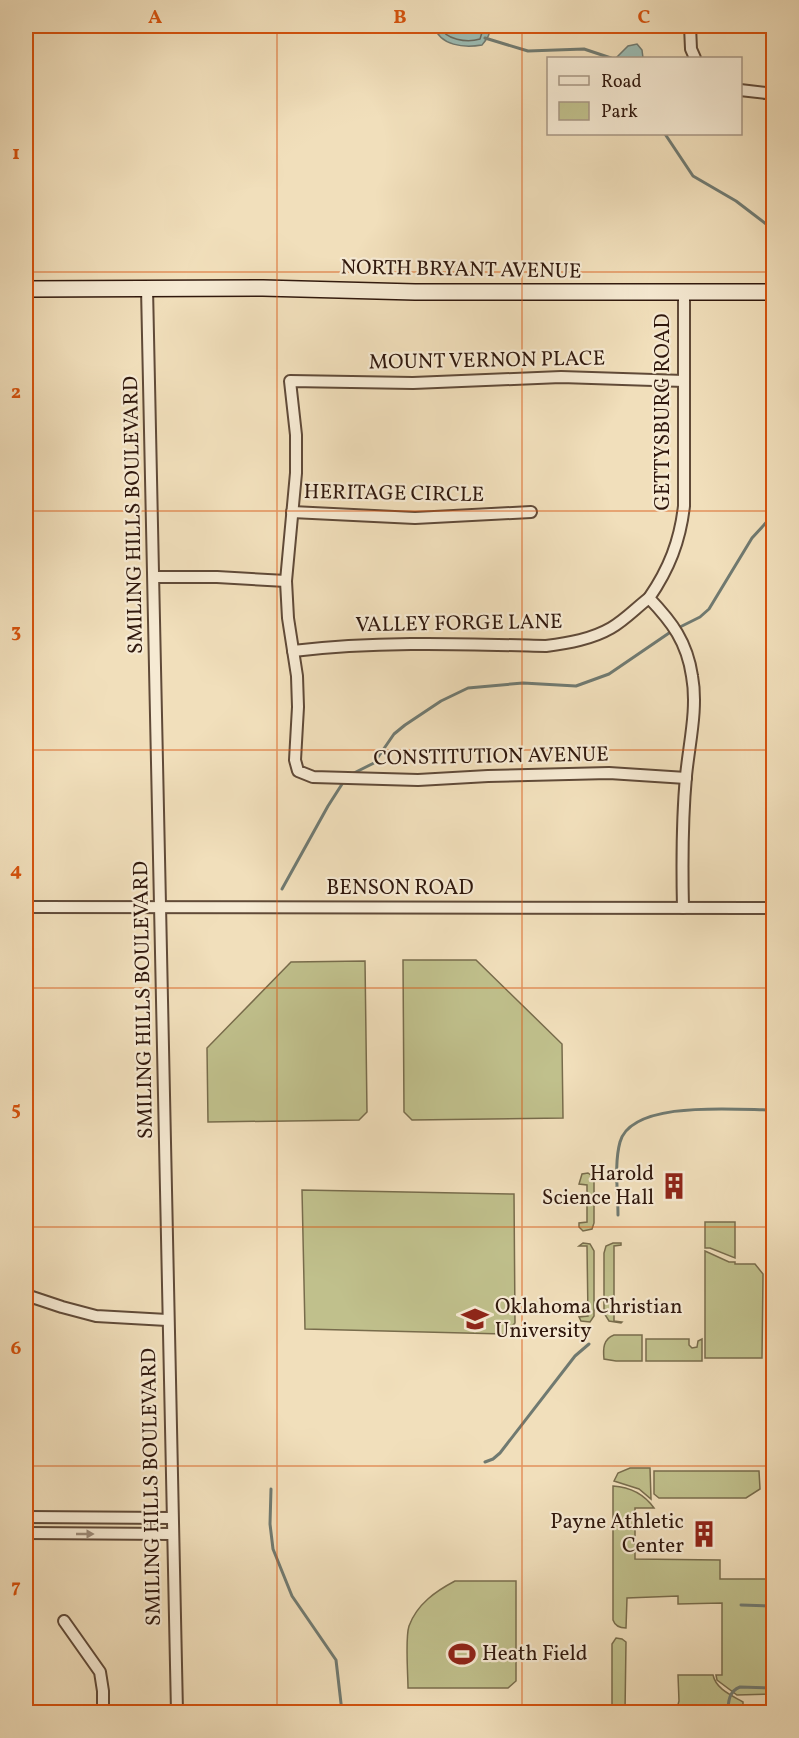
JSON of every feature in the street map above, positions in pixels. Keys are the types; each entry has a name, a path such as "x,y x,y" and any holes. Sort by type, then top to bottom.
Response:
{"street":[{"path":"690,26 691,49 695,57"},
{"path":"742,90 774,94"},
{"name":"SMILING HILLS BOULEVARD","path":"147,288 156,578 171,1518 177,1713"},
{"name":"NORTH BRYANT AVENUE","path":"26,289 263,288 415,292 774,292"},
{"name":"GETTYSBURG ROAD","path":"649,598 674,555 682,523 684,292"},
{"name":"MOUNT VERNON PLACE","path":"292,512 296,473 296,435 290,381 413,383 561,377 684,381"},
{"path":"292,512 285,581 293,651"},
{"name":"HERITAGE CIRCLE","path":"292,512 415,518 531,512"},
{"path":"156,578 285,581"},
{"path":"649,598 672,622 687,656 693,677 682,837 682,908"},
{"name":"VALLEY FORGE LANE","path":"293,651 418,643 546,646 564,644 612,627 649,598"},
{"name":"CONSTITUTION AVENUE","path":"293,651 298,707 295,760 298,771 313,777 418,780 609,773 686,778"},
{"name":"BENSON ROAD","path":"26,907 774,908"},
{"path":"26,1294 96,1316 168,1320"},
{"path":"26,1487 26,1535 172,1534"},
{"path":"27,1517 171,1518"},
{"path":"64,1621 99,1672 104,1691 103,1713"}],"green space":[{"path":"403,960 476,960 562,1044 563,1118 412,1120 404,1112"},
{"path":"365,961 367,1112 359,1120 208,1122 207,1048 291,962"},
{"path":"588,1173 594,1182 594,1223 592,1229 583,1231 579,1223 587,1222 587,1185 579,1184 582,1174"},
{"path":"302,1190 514,1194 515,1323 504,1334 305,1329"},
{"path":"705,1222 735,1222 735,1258 705,1248"},
{"path":"583,1243 590,1244 594,1251 594,1316 590,1322 581,1321 579,1317 588,1316 587,1246 579,1246"},
{"path":"621,1243 621,1245 614,1246 614,1321 621,1323 609,1321 604,1313 604,1253 606,1246"},
{"path":"705,1251 729,1262 735,1262 735,1264 755,1264 763,1274 762,1358 705,1358"},
{"path":"771,1271 774,1273 774,1358 768,1358 768,1274"},
{"path":"614,1335 642,1335 642,1361 604,1359 606,1342"},
{"path":"646,1339 689,1339 689,1345 692,1348 697,1347 698,1341 702,1339 702,1361 646,1361"},
{"path":"630,1468 650,1468 651,1499 639,1489 614,1481 618,1473"},
{"path":"654,1471 759,1471 760,1489 746,1498 659,1498 654,1494"},
{"path":"613,1486 636,1492 654,1508 635,1508 635,1559 720,1560 720,1579 769,1579 769,1571 773,1571 773,1694 737,1695 717,1680 716,1675 722,1675 722,1603 678,1604 678,1596 627,1598 626,1628 615,1624 613,1620"},
{"name":"Heath Field","path":"455,1581 516,1581 516,1681 508,1688 408,1688 407,1647 412,1618 428,1599"},
{"path":"616,1638 626,1642 625,1712 612,1712 612,1644"},
{"path":"678,1675 713,1675 721,1688 743,1702 743,1712 676,1712 679,1701"}],"water":[{"path":"434,26 489,26 490,31 482,45 460,46 447,42 437,33"},
{"path":"637,44 642,50 643,57 617,57 628,46"}],"waterway":[{"path":"485,38 528,51 584,49 608,57"},
{"path":"666,135 693,176 736,201 774,230"},
{"path":"678,628 700,617 709,609 752,538 774,514"},
{"path":"350,775 374,763 394,734 405,725 441,701 468,688 523,683 576,686 609,674 672,631"},
{"path":"282,889 344,781"},
{"path":"618,1215 618,1151 620,1142 629,1128 644,1119 688,1110 774,1110"},
{"path":"485,1462 500,1453 575,1356 589,1344"},
{"path":"271,1489 270,1524 273,1549 292,1596 336,1660 342,1712"},
{"path":"741,1605 774,1606"},
{"path":"728,1712 730,1697 736,1689 740,1687 774,1688"}],"place":[{"name":"Harold Science Hall","path":"674,1186"},
{"name":"Oklahoma Christian University","path":"475,1319"},
{"name":"Payne Athletic Center","path":"704,1534"},
{"name":"Heath Field","path":"462,1654"}]}
